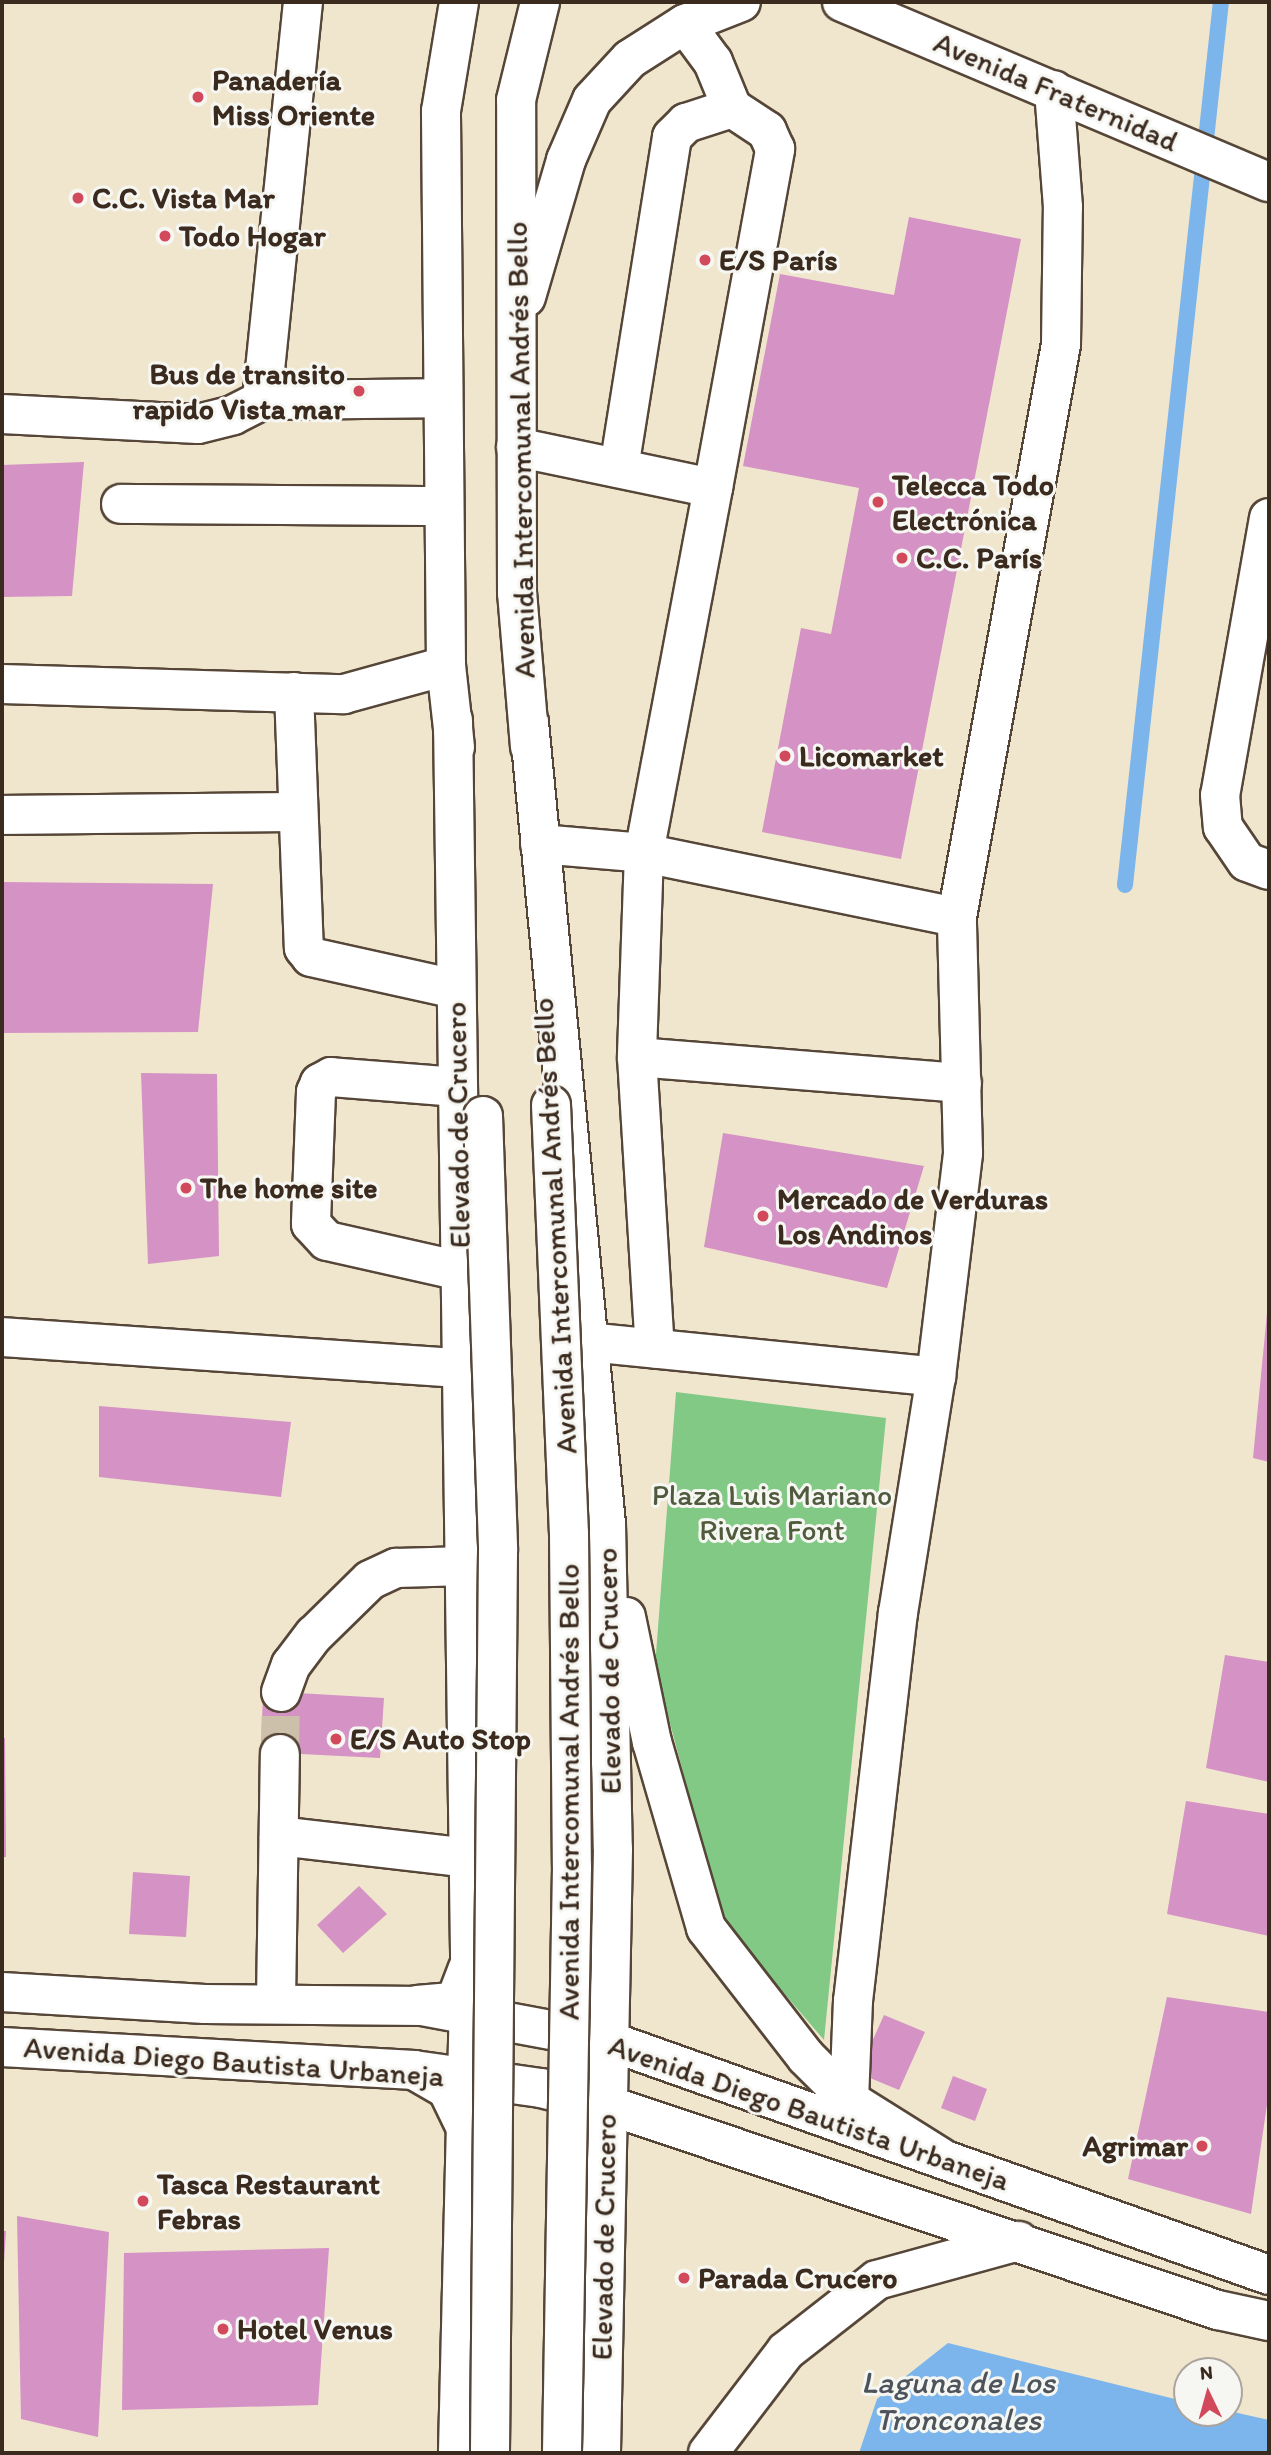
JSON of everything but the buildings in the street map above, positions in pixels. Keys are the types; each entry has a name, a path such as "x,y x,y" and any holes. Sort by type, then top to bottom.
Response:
{"main road":[{"path":"262,400 303,2"},
{"path":"459,2 441,111 442,506 446,666 453,720 483,1116 498,1551 490,2453"},
{"name":"Avenida Intercomunal Andrés Bello","path":"540,2 516,100 517,593 529,723 551,1105 569,1534 572,1867 562,2453"},
{"path":"515,326 537,269 566,160 593,100 630,59 685,23 741,2"},
{"name":"Avenida Fraternidad","path":"862,5 1269,182"},
{"path":"655,1348 637,1057 644,853 775,149 767,131 732,108 713,62 685,23"},
{"path":"849,2100 853,2001 897,1627 936,1377 963,1153 957,917 1061,344 1063,207 1054,90"},
{"path":"619,468 672,137 686,123 732,108"},
{"path":"2,414 198,424 233,415 262,400 441,398"},
{"path":"516,447 713,488"},
{"path":"121,504 442,506"},
{"path":"1269,518 1220,795 1223,827 1247,862 1269,870"},
{"path":"2,684 344,694 446,666"},
{"path":"294,692 302,938 311,957 455,989"},
{"name":"Elevado de Crucero","path":"453,720 455,989 467,1566 470,1959 458,2453"},
{"name":"Elevado de Crucero","path":"529,723 606,1524 613,1849 605,2104 601,2453"},
{"path":"2,815 298,812"},
{"path":"540,844 644,853 957,917"},
{"path":"637,1057 962,1083"},
{"path":"457,1087 331,1077 320,1083 316,1092 310,1224 327,1241 460,1271"},
{"path":"2,1337 462,1368"},
{"path":"588,1342 936,1377"},
{"path":"606,1524 652,1742 706,1928 806,2057 849,2100 940,2157"},
{"path":"281,1692 291,1665 314,1635 370,1580 396,1568 467,1566"},
{"path":"276,2001 279,1754"},
{"path":"279,1836 469,1858"},
{"path":"417,2005 455,2002 470,1959"},
{"name":"Avenida Diego Bautista Urbaneja","path":"2,1992 205,2004 276,2001 417,2005 609,2041 1269,2275"},
{"name":"Avenida Diego Bautista Urbaneja","path":"2,2047 414,2070 541,2088 605,2104 1218,2310 1269,2321"},
{"path":"414,2070 447,2089 465,2126"},
{"path":"708,2453 786,2351 877,2280 1019,2241"}],"green space":[{"name":"Plaza Luis Mariano Rivera Font","path":"676,1392 886,1418 824,2040 723,1922 655,1667"}],"water":[{"name":"Laguna de Los Tronconales","path":"948,2343 1173,2399 1173,2427 1243,2427 1243,2414 1269,2420 1269,2453 859,2453 877,2399"}],"waterway":[{"path":"1125,885 1221,2"}],"tunnel":[{"path":"280,1754 281,1692"}],"place":[{"name":"Panadería Miss Oriente","path":"198,97"},
{"name":"C.C. Vista Mar","path":"78,198"},
{"name":"Todo Hogar","path":"165,236"},
{"name":"E/S París","path":"705,260"},
{"name":"Bus de transito rapido Vista mar","path":"359,391"},
{"name":"Telecca Todo Electrónica","path":"878,502"},
{"name":"C.C. París","path":"902,558"},
{"name":"Licomarket","path":"785,756"},
{"name":"The home site","path":"186,1188"},
{"name":"Mercado de Verduras Los Andinos","path":"763,1216"},
{"name":"E/S Auto Stop","path":"336,1739"},
{"name":"Agrimar","path":"1202,2146"},
{"name":"Tasca Restaurant Febras","path":"143,2201"},
{"name":"Parada Crucero","path":"684,2278"},
{"name":"Hotel Venus","path":"223,2329"}]}
